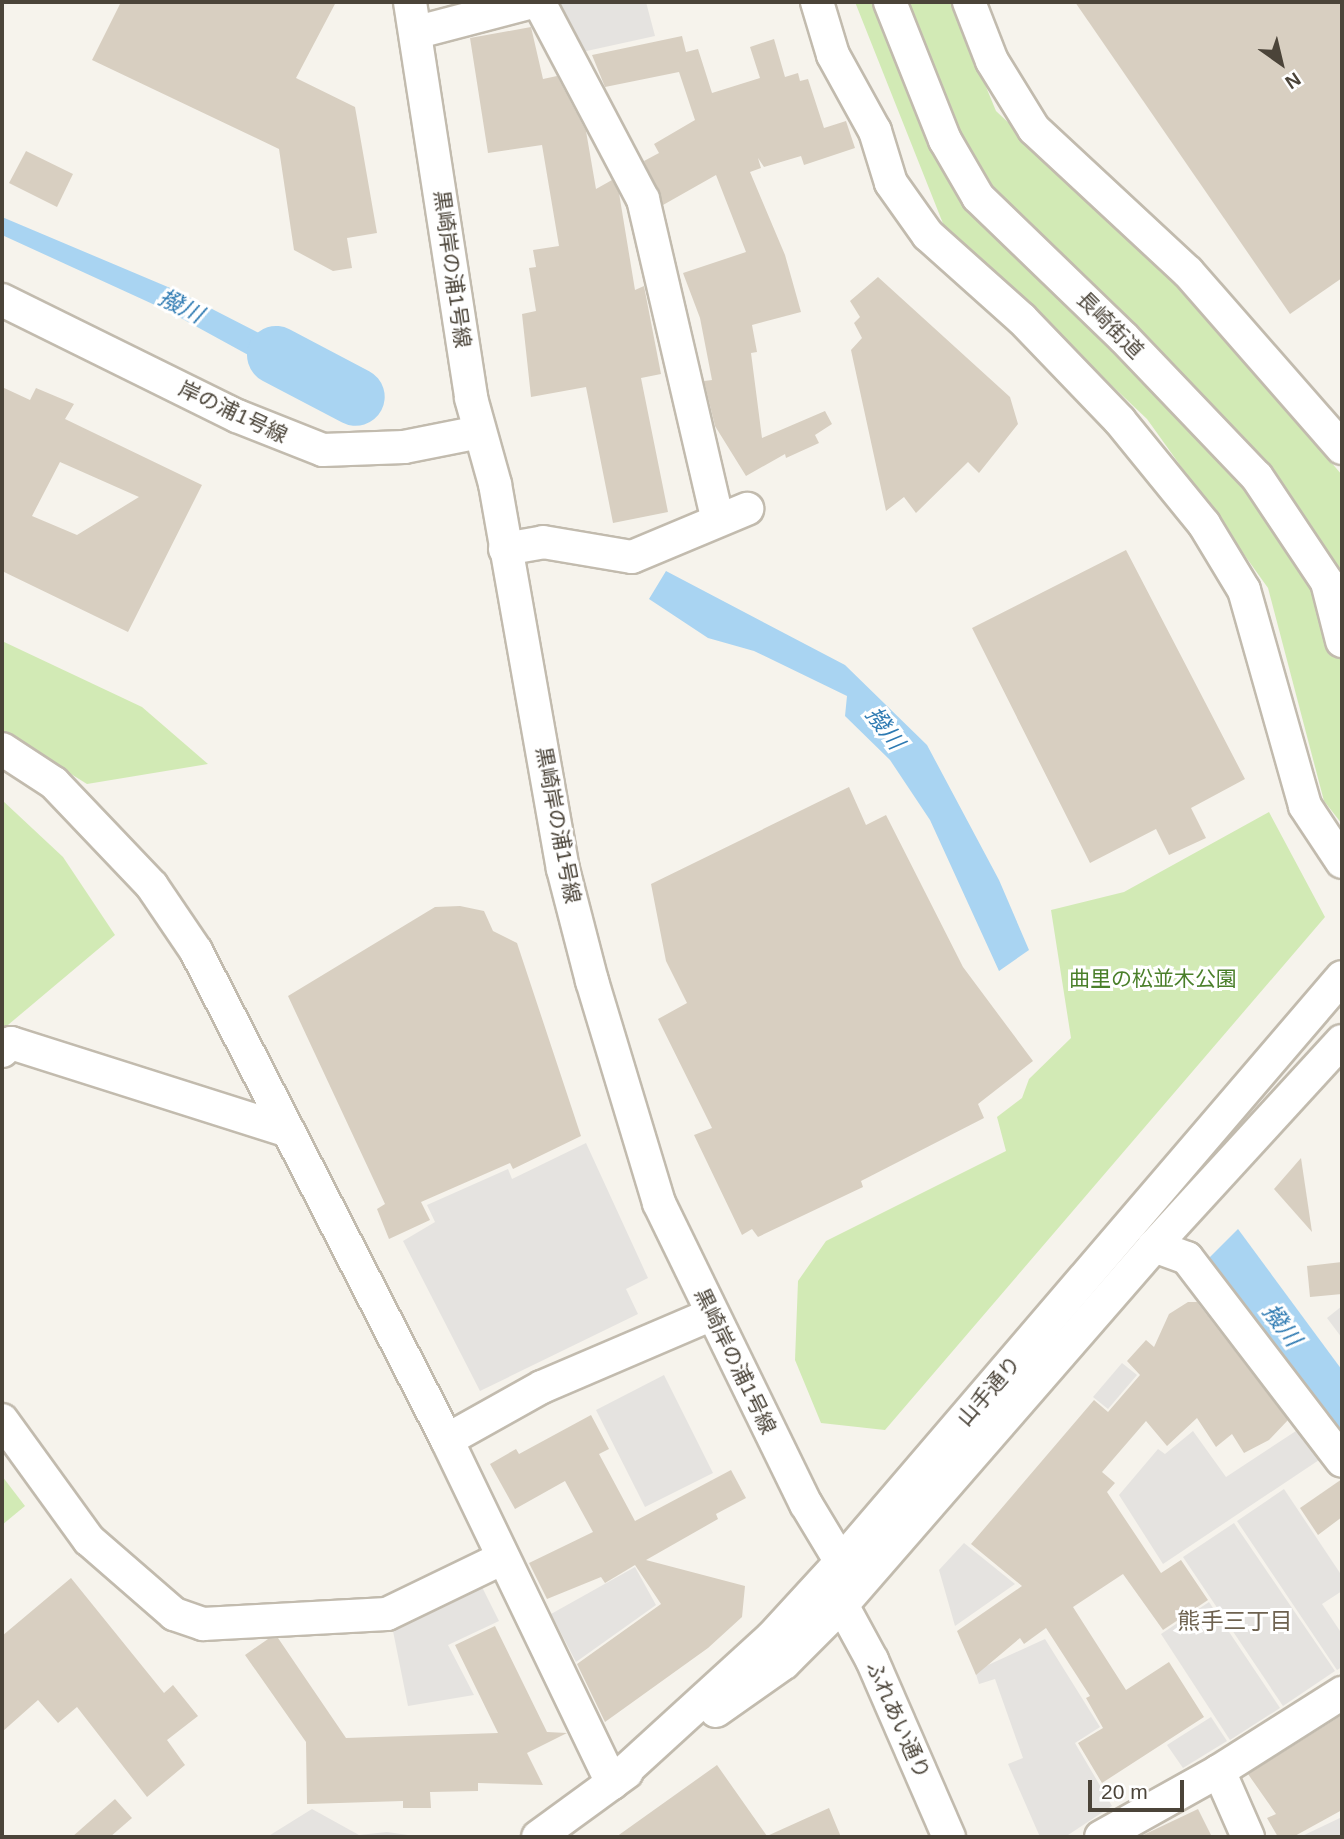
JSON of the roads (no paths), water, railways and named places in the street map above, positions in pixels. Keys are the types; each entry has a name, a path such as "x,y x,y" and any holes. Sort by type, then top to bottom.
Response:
{"street":[{"name":"黒崎岸の浦1号線","path":"410,2 418,32 480,432 495,484 563,869 592,981 659,1203 710,1315 806,1504 841,1562 842,1605"},
{"path":"418,32 532,2"},
{"path":"539,2 643,199 716,518"},
{"path":"817,2 833,55 875,131 891,183 928,235 1023,320 1120,421 1204,524 1248,601 1305,806 1342,862"},
{"name":"長崎街道","path":"890,2 946,140 978,197 1124,338 1257,477 1327,582 1342,641"},
{"path":"969,2 992,61 1034,129 1188,272 1336,429"},
{"name":"岸の浦1号線","path":"2,300 237,416 323,450 404,447 480,432"},
{"path":"505,549 543,542 632,557 716,518 747,509"},
{"path":"2,749 54,783 152,886 214,984 447,1440 612,1783"},
{"name":"山手通り","path":"612,1783 771,1638 841,1562 1342,977"},
{"name":"山手通り","path":"538,1837 784,1663 842,1605 1154,1246 1342,1041"},
{"path":"2,1051 11,1043 288,1131"},
{"path":"1154,1246 1187,1258 1342,1461"},
{"path":"447,1440 542,1387 710,1315"},
{"path":"2,1420 89,1540 174,1614 203,1624 387,1614 502,1559"},
{"name":"ふれあい通り","path":"842,1605 872,1660 950,1837"},
{"path":"1101,1837 1219,1771 1342,1693"},
{"path":"1219,1771 1248,1837"}],"water":[{"path":"2,217 175,290 353,381 336,403 168,311 2,235"},
{"path":"666,571 845,665 927,745 999,880 1029,950 999,971 930,820 890,760 845,716 847,696 754,651 708,638 649,599"},
{"path":"1238,1229 1342,1370 1342,1444 1206,1261"}],"waterway":[{"name":"撥川","path":"276,355 356,397"}],"district":[{"name":"熊手三丁目","path":"1235,1621"}],"park label":[{"name":"曲里の松並木公園","path":"1153,979"}]}
